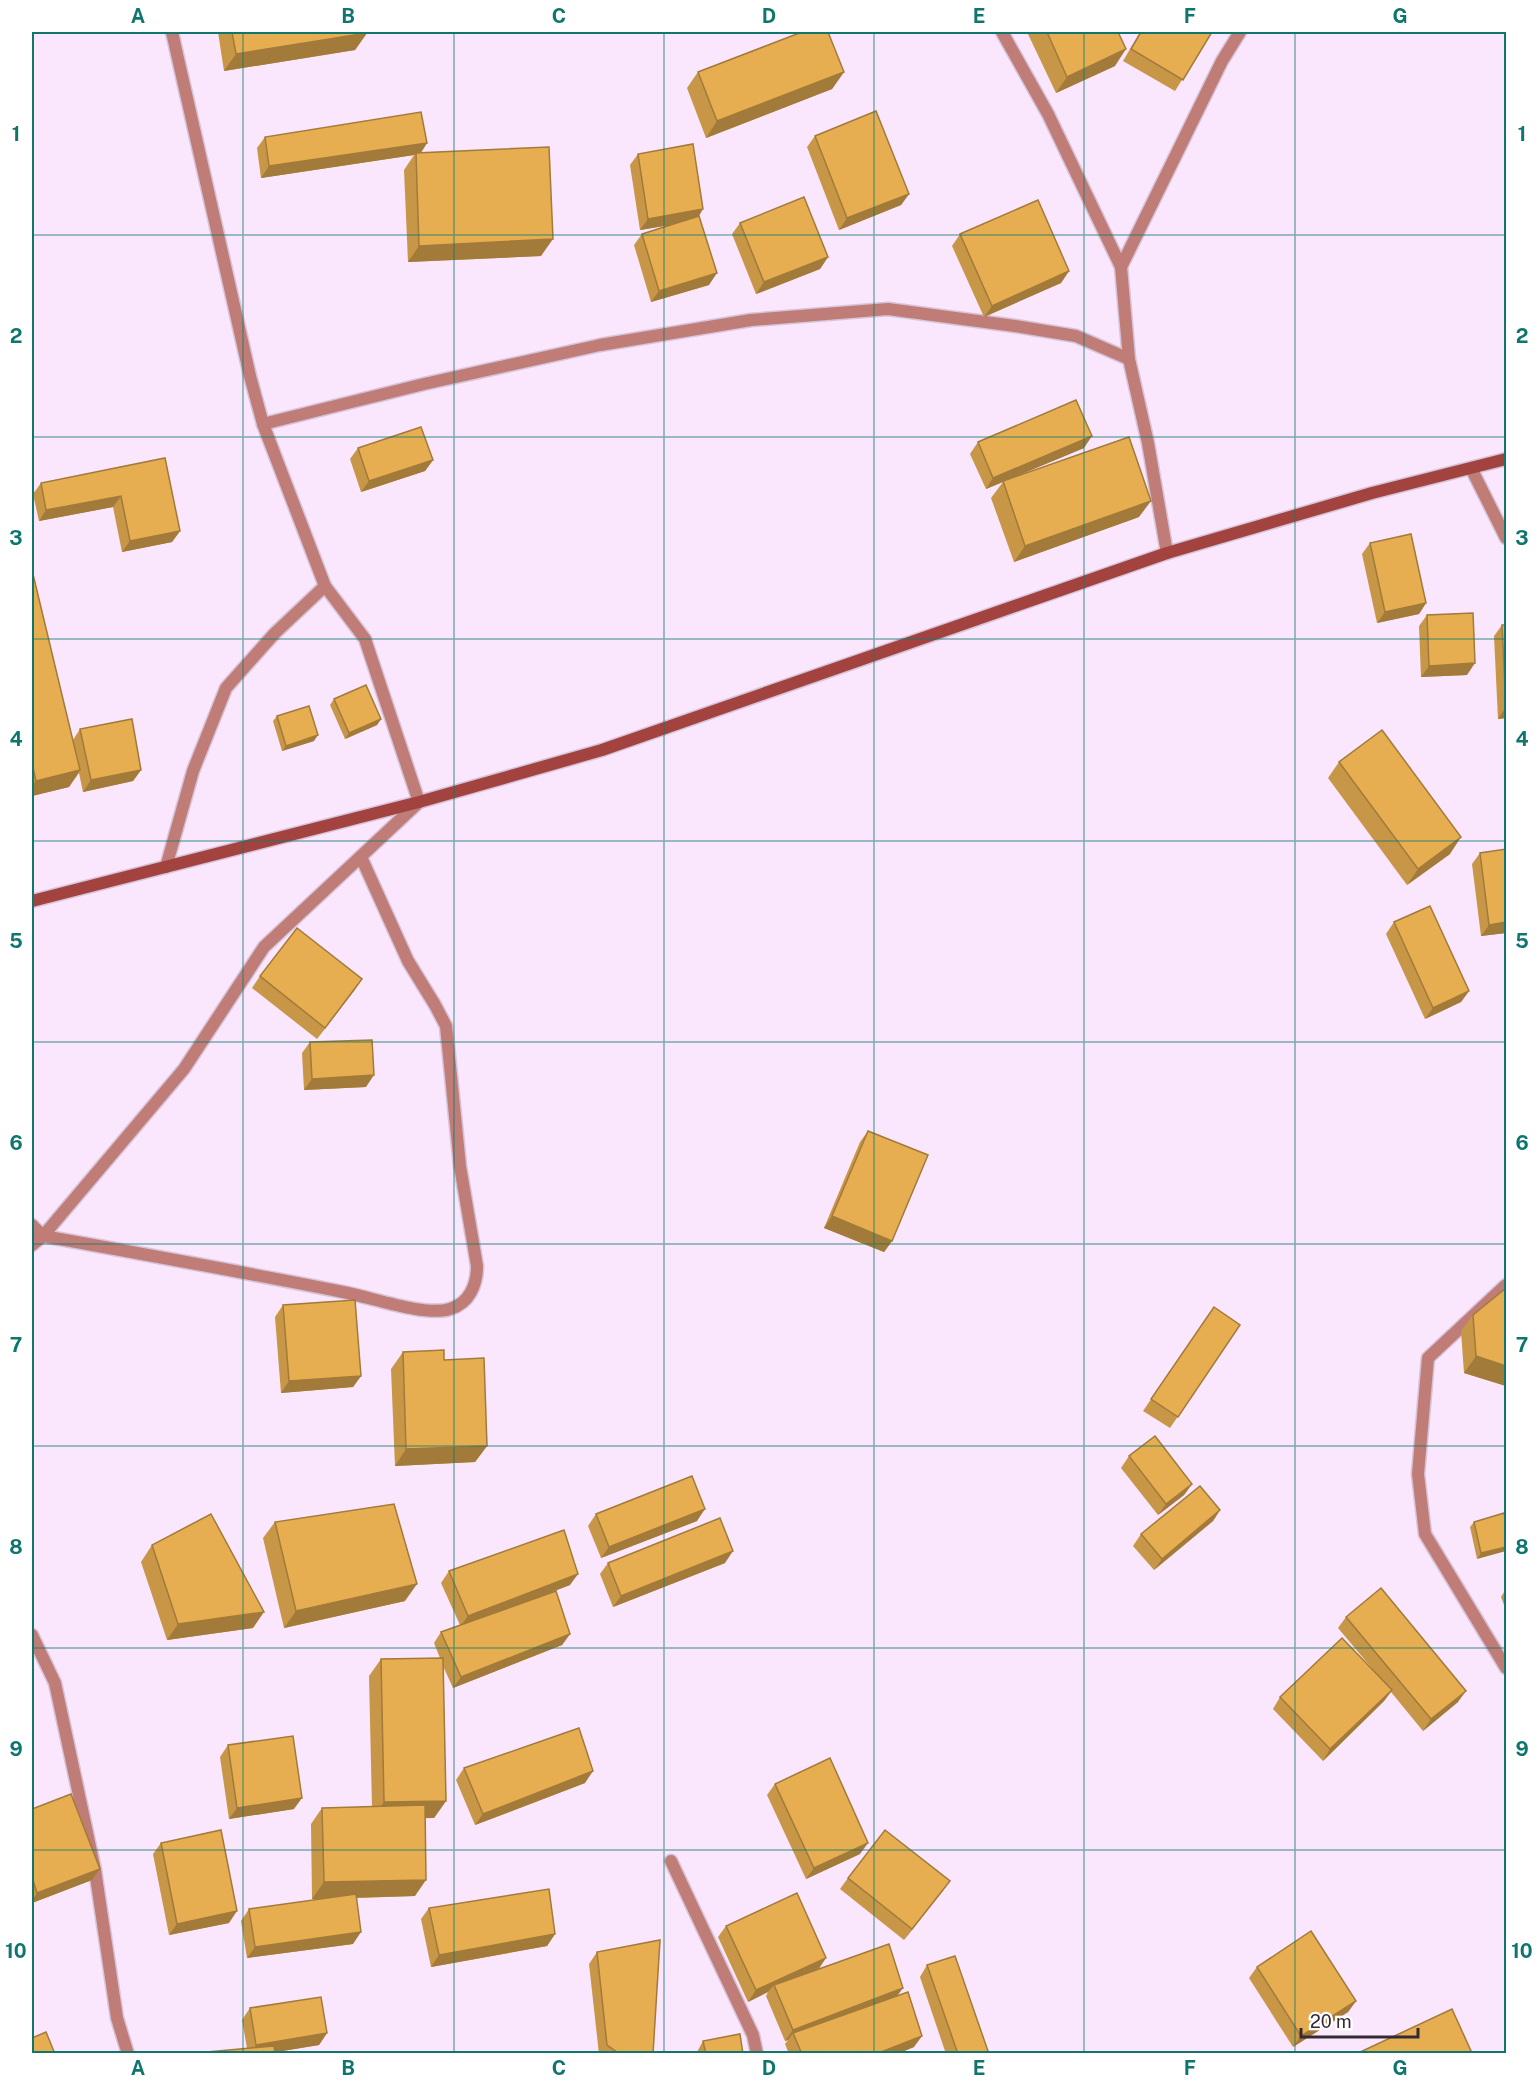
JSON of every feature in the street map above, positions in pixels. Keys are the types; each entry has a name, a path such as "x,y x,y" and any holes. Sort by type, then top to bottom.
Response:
{"main road":[{"path":"32,901 419,802 602,750 1167,553 1372,493 1506,459"}],"street":[{"path":"32,1245 43,1236 184,1069 264,947 419,802 365,639 325,586 263,424 250,376 172,32"},
{"path":"1002,32 1048,114 1121,267 1129,359 1148,443 1167,553"},
{"path":"1121,267 1222,61 1240,32"},
{"path":"263,424 424,384 600,345 751,320 888,309 1076,336 1129,359"},
{"path":"1471,468 1506,538"},
{"path":"166,867 193,771 226,688 275,633 325,586"},
{"path":"32,1226 43,1236 346,1292 431,1311 452,1308 467,1298 477,1282 477,1266 460,1166 446,1026 408,961 361,857"},
{"path":"1506,1285 1428,1358 1418,1474 1425,1534 1506,1668"},
{"path":"32,1635 55,1683 95,1870 117,2018 128,2054"},
{"path":"671,1861 753,2035 757,2054"}],"building":[{"path":"232,32 367,32 367,33 236,54"},
{"path":"802,32 828,32 844,72 717,121 698,72"},
{"path":"1047,32 1118,32 1126,49 1067,77"},
{"path":"1141,32 1212,32 1183,80 1131,49"},
{"path":"876,111 909,194 847,218 815,136"},
{"path":"421,112 427,143 269,166 265,137"},
{"path":"693,144 703,209 648,219 638,154"},
{"path":"549,147 553,239 419,246 416,153"},
{"path":"804,197 828,257 764,282 740,223"},
{"path":"1038,200 1069,271 992,306 960,234"},
{"path":"699,216 717,273 659,291 642,234"},
{"path":"1076,400 1092,436 993,478 978,442"},
{"path":"421,427 433,460 369,481 358,448"},
{"path":"1129,437 1151,501 1025,546 1003,481"},
{"path":"165,458 180,531 130,541 121,496 46,510 41,483"},
{"path":"1411,534 1426,603 1385,612 1370,543"},
{"path":"32,570 80,770 36,781 32,763"},
{"path":"1473,613 1475,663 1429,666 1427,615"},
{"path":"1502,625 1506,625 1506,707"},
{"path":"366,685 381,719 349,733 334,699"},
{"path":"309,706 318,735 286,746 277,716"},
{"path":"132,719 141,770 91,780 80,729"},
{"path":"1382,730 1461,837 1418,869 1339,762"},
{"path":"1506,849 1506,922 1489,925 1480,853"},
{"path":"1430,906 1469,991 1433,1008 1394,922"},
{"path":"297,928 362,979 325,1028 260,976"},
{"path":"372,1040 374,1075 312,1079 310,1042"},
{"path":"868,1131 928,1155 892,1241 832,1216"},
{"path":"1506,1288 1506,1366 1476,1356 1473,1315"},
{"path":"355,1300 361,1376 289,1381 283,1305"},
{"path":"1214,1307 1240,1325 1178,1417 1151,1399"},
{"path":"444,1350 444,1360 484,1358 487,1446 406,1449 403,1352"},
{"path":"1155,1436 1192,1484 1166,1504 1129,1456"},
{"path":"692,1476 705,1509 609,1547 596,1514"},
{"path":"1200,1486 1220,1510 1162,1559 1141,1534"},
{"path":"394,1504 417,1584 296,1611 275,1522"},
{"path":"1504,1513 1506,1547 1481,1553 1474,1522"},
{"path":"211,1514 264,1612 178,1624 152,1545"},
{"path":"720,1518 733,1551 621,1596 608,1563"},
{"path":"564,1530 578,1574 468,1616 449,1571"},
{"path":"1381,1588 1466,1691 1431,1719 1346,1617"},
{"path":"556,1591 570,1634 461,1677 441,1632"},
{"path":"1342,1638 1392,1690 1330,1749 1280,1697"},
{"path":"443,1658 446,1801 384,1802 381,1659"},
{"path":"579,1728 593,1771 483,1814 464,1768"},
{"path":"293,1736 302,1798 237,1808 228,1745"},
{"path":"830,1758 868,1843 814,1868 775,1784"},
{"path":"71,1794 100,1869 37,1893 32,1877 32,1809"},
{"path":"425,1805 426,1880 324,1882 322,1808"},
{"path":"221,1830 237,1911 177,1924 161,1843"},
{"path":"885,1830 950,1881 912,1929 848,1878"},
{"path":"549,1889 555,1934 439,1955 429,1908"},
{"path":"797,1893 826,1958 756,1990 726,1926"},
{"path":"356,1894 361,1932 255,1947 249,1909"},
{"path":"1311,1931 1356,2001 1301,2036 1257,1967"},
{"path":"660,1940 653,2054 620,2054 607,2045 597,1952"},
{"path":"889,1944 903,1988 793,2030 774,1985"},
{"path":"955,1956 989,2054 958,2054 927,1965"},
{"path":"908,1992 922,2036 876,2054 802,2054 793,2033"},
{"path":"321,1997 327,2033 256,2045 250,2008"},
{"path":"1452,2009 1471,2051 1465,2054 1356,2054"},
{"path":"46,2032 55,2054 32,2054 32,2038"},
{"path":"740,2034 743,2054 706,2054 703,2041"},
{"path":"274,2046 275,2054 196,2053"}]}
